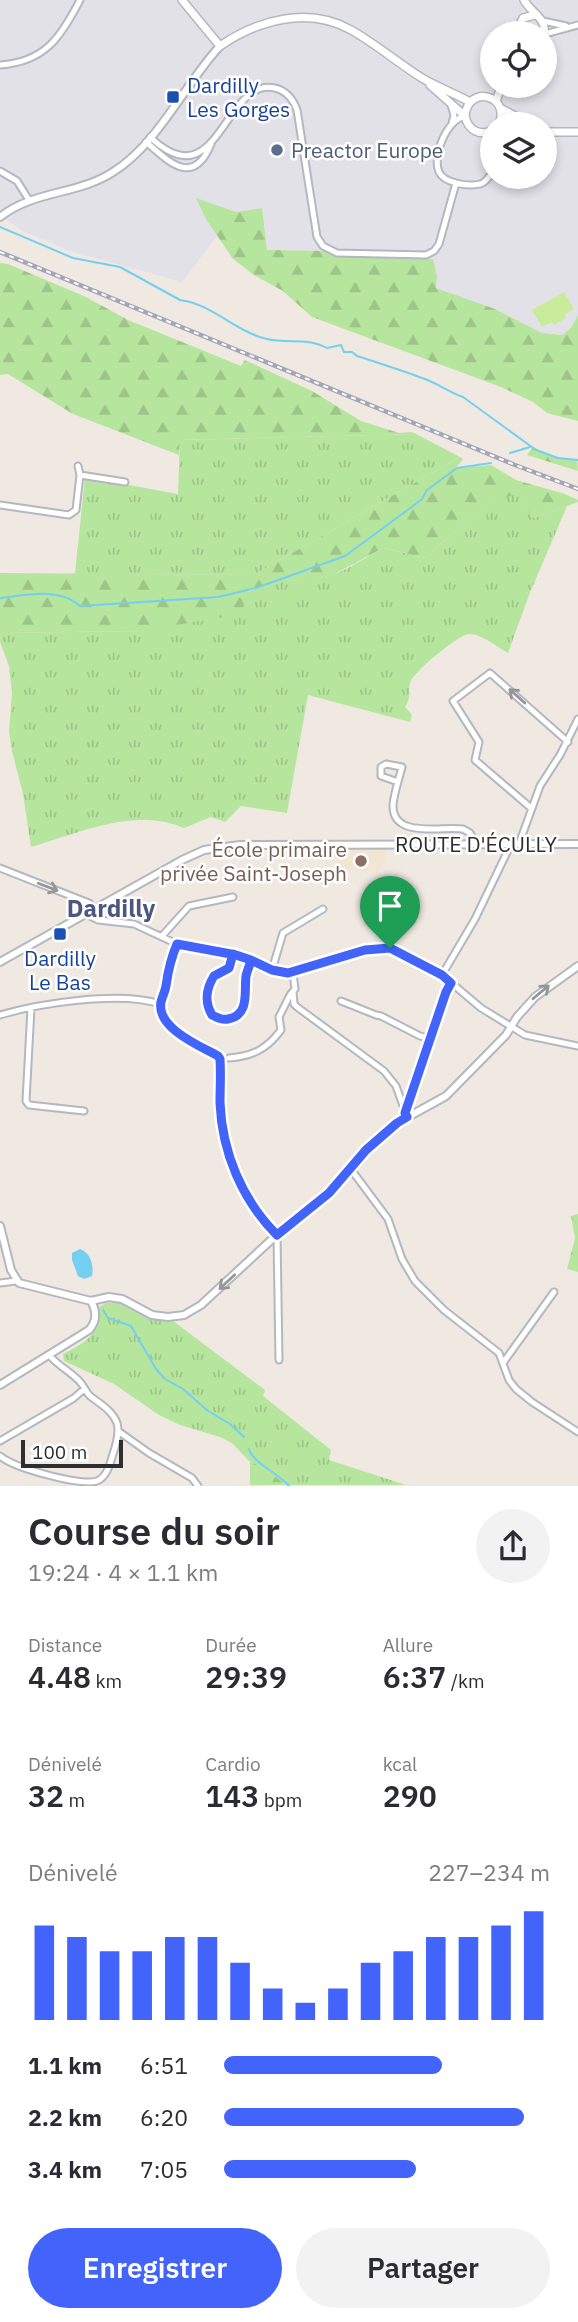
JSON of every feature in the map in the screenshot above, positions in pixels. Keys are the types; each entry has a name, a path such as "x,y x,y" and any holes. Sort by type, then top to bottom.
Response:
{"main road":[{"path":"182,0 220,46 256,26 272,21 320,19 348,28 424,79 470,102"},
{"path":"522,0 523,19 536,15"},
{"path":"522,0 543,21"},
{"path":"424,79 465,116 469,127 480,132"},
{"path":"465,116 470,102 480,97"},
{"path":"488,98 510,112"},
{"path":"498,98 501,112"},
{"path":"557,131 578,132"}],"street":[{"path":"0,65 23,61 49,47 63,32 80,0"},
{"path":"557,23 575,26"},
{"path":"557,31 575,26"},
{"path":"0,217 16,205 85,186 123,165 148,139 220,46"},
{"path":"148,139 170,164 184,168 198,162 251,92 271,87 288,95 297,110 317,237 327,249 337,253 423,256 432,253 439,244 456,183"},
{"path":"451,105 454,115 451,124"},
{"path":"465,116 445,131 437,165 439,174 446,180 480,184"},
{"path":"148,139 174,154 199,152 212,142"},
{"path":"0,171 17,181 29,200"},
{"path":"0,505 69,515 76,510 80,475 78,466"},
{"path":"80,475 125,482"},
{"path":"531,808 475,760 479,741 453,701 491,673 568,742"},
{"path":"442,975 515,844 523,838 531,808 542,783 568,742 578,719"},
{"path":"398,782 381,776 381,767 386,764 402,767 393,805 399,823 416,828 463,829 470,833 477,844"},
{"name":"ROUTE D'ÉCULLY","path":"95,909 182,860 220,844 578,844"},
{"path":"0,868 89,903 95,909 0,962"},
{"path":"162,936 189,906 233,897"},
{"path":"272,970 284,933 323,909"},
{"path":"86,914 99,920 127,922 177,944 233,954 272,970 293,972 365,950 381,948 397,951 442,975 481,1008 512,1027 537,1039 578,1046"},
{"path":"177,944 171,957 160,1004 169,1025 176,1033 220,1059 220,1102 226,1147 259,1218 277,1235 279,1360"},
{"path":"233,954 229,968 216,973 207,994 208,1006 215,1017 230,1018 240,1014 251,960"},
{"path":"0,1226 11,1270 16,1280 29,1287 91,1301 109,1297 122,1299 152,1315 184,1315 201,1305 277,1235 329,1193 350,1168 406,1115 446,1096 512,1027 517,1017 535,997 578,966"},
{"path":"229,1059 246,1057 270,1045 281,1030 279,1017 293,992 293,972"},
{"path":"406,1115 451,983"},
{"path":"293,992 294,1004 297,1007 384,1070 396,1086 406,1115"},
{"path":"0,1015 105,998 147,999 160,1004"},
{"path":"341,1001 432,1039"},
{"path":"31,1008 26,1101 29,1105 84,1111"},
{"path":"350,1168 388,1219 402,1259 415,1281 449,1315 494,1348 516,1389 578,1432"},
{"path":"0,1283 16,1280"},
{"path":"503,1363 554,1292"},
{"path":"0,1385 85,1334 94,1324 95,1310 91,1301"},
{"path":"49,1355 81,1383 87,1394 112,1414 118,1431 192,1478 198,1486"},
{"path":"0,1441 74,1398 84,1389"},
{"path":"0,1455 5,1460 34,1471 88,1483 99,1480 105,1474 118,1431"}],"shaded area":[{"path":"0,0 578,0 578,315 571,328 563,335 542,333 495,309 436,288 437,276 433,259 330,251 267,250 262,208 236,212 197,199 217,236 182,282 67,250 21,230 0,215"},
{"name":"École primaire privée Saint-Joseph","path":"339,849 387,849 384,864 377,873 339,867"}],"green space":[{"path":"196,198 236,212 262,208 267,250 330,251 433,259 437,276 436,288 495,309 542,333 563,335 571,328 578,315 578,421 547,413 533,402 501,387 312,317 283,291 254,275 233,259 206,219"},
{"path":"0,263 86,297 128,320 241,366 245,360 312,391 361,421 399,433 416,434 180,440 179,455 73,414 8,374 0,375"},
{"path":"564,292 574,309 554,325 552,322 542,327 532,310"},
{"path":"416,434 460,457 254,575 75,574 85,477 178,494 180,440"},
{"path":"533,447 558,458 577,460 578,471 527,455"},
{"path":"460,457 463,459 455,469 491,465 516,480 565,494 578,502 534,518 518,494 504,498 468,519 426,558 383,548 331,576 307,580 293,575 249,590 241,614 141,631 0,633 0,573 254,575"},
{"path":"518,493 534,518 567,506 529,595 508,653 484,638 469,634 447,646 420,669 411,681 405,707 412,715 410,722 308,695 287,813 241,806 225,822 211,817 184,828 165,822 127,821 88,829 31,847 23,794 9,732 12,693 9,666 0,642 0,633 141,631 293,575 305,578 329,576 383,548 426,558 479,511"},
{"path":"578,1214 578,1272 567,1269 575,1238 571,1216"},
{"path":"121,1302 149,1315 169,1318 265,1390 263,1396 331,1450 329,1460 406,1485 285,1485 274,1475 248,1460 232,1443 159,1415 114,1384 64,1361 63,1354 85,1341 94,1331 99,1307 106,1303"},
{"path":"250,1461 274,1475 285,1485 250,1485"}],"water":[{"path":"80,1249 87,1254 93,1268 92,1276 84,1279 78,1276 72,1260 72,1253"}],"waterway":[{"path":"0,227 73,258 120,267 180,300 203,307 245,331 267,339 313,343 327,348 341,345 344,352 352,352 398,369 463,397 536,450 558,458 578,460"},
{"path":"510,453 530,447"},
{"path":"0,598 53,594 72,600 80,606 218,597 256,588 345,556 422,499 427,490 457,468 491,463"},
{"path":"103,1310 108,1318 131,1326 156,1369 165,1379 183,1389 244,1437"},
{"path":"249,1449 255,1459 289,1486"}],"railway":[{"path":"0,252 578,489"}],"place":[{"name":"Dardilly Les Gorges","path":"173,97"},
{"name":"Preactor Europe","path":"277,150"},
{"name":"École primaire privée Saint-Joseph","path":"361,861"},
{"name":"Dardilly Le Bas","path":"60,934"}],"district":[{"name":"Dardilly","path":"111,908"}],"route":[{"path":"390,948 365,950 288,973 272,970 251,960 233,954 229,968 214,976 206,1000 212,1015 225,1019 240,1014 245,1004 246,979 251,960 248,959 233,954 177,944 171,957 160,1004 162,1012 176,1033 220,1059 220,1102 226,1147 259,1218 277,1235 329,1193 366,1150 407,1117 405,1113 451,983 442,975 390,948"}]}
